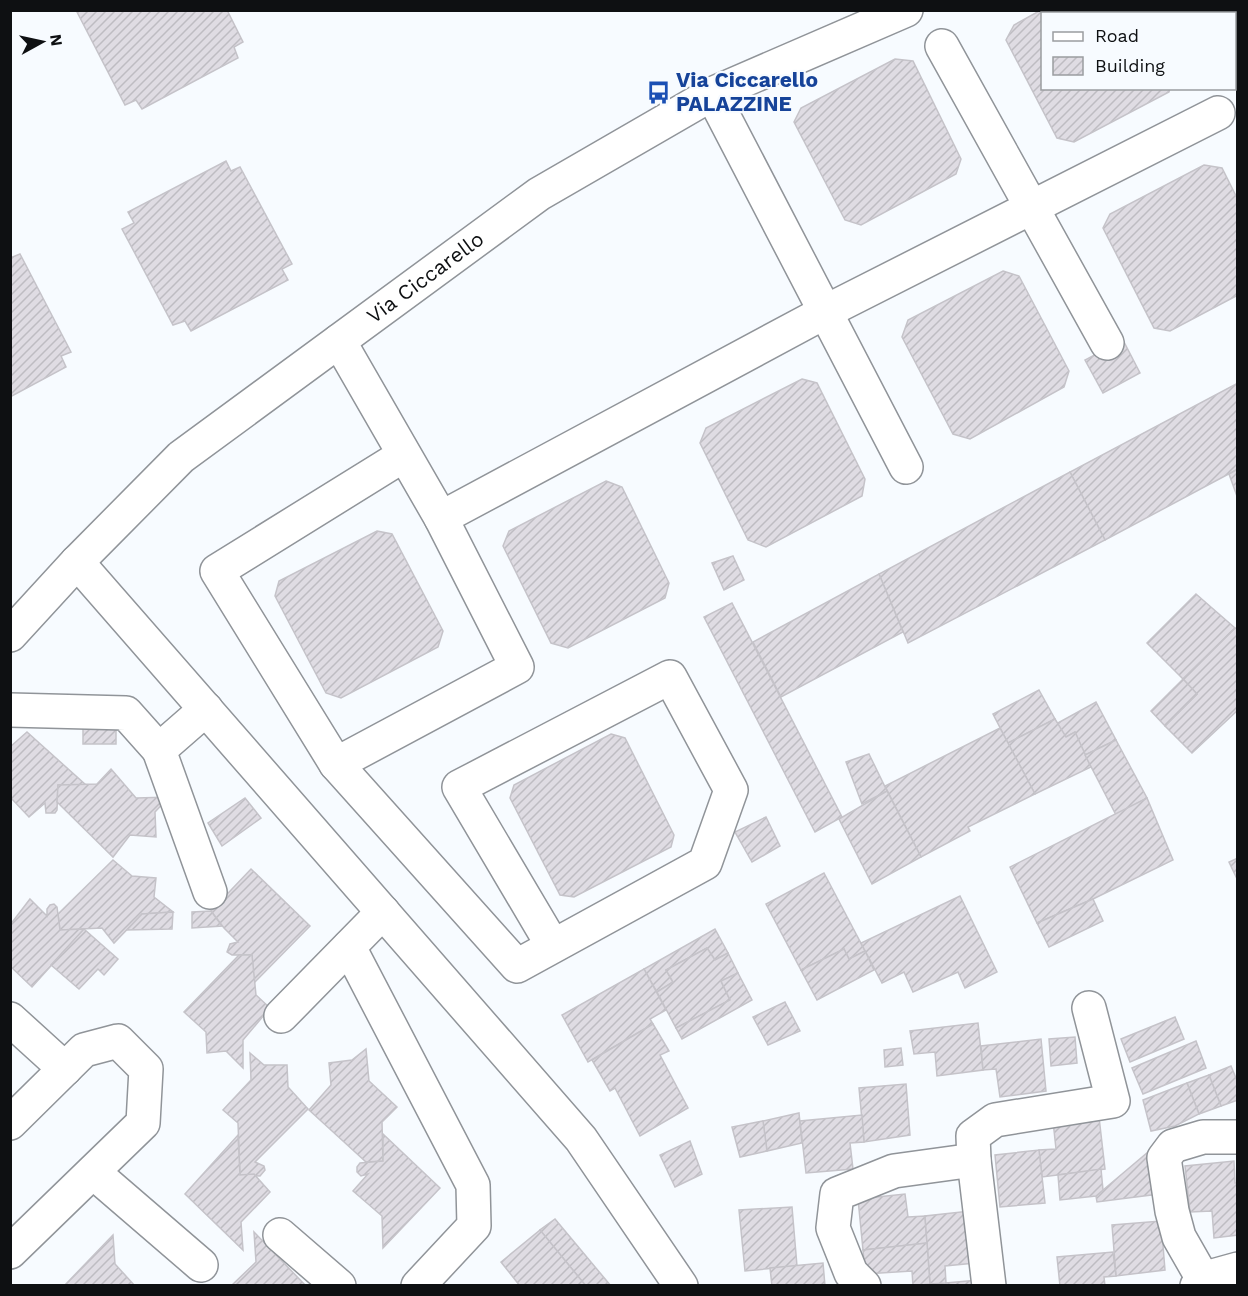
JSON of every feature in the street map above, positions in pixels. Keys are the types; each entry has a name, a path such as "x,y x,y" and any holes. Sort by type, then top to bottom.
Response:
{"street":[{"name":"Via Ciccarello","path":"10,635 77,562 181,457 539,194 712,94 906,10"},
{"path":"942,46 1107,343"},
{"path":"712,94 906,467"},
{"path":"441,518 825,312 1218,113"},
{"path":"336,764 517,667 441,518 339,341"},
{"path":"404,455 217,571 336,764 517,966 705,863 731,790 670,677 459,787 553,946"},
{"path":"77,562 581,1139 681,1286"},
{"path":"159,750 206,709"},
{"path":"10,710 126,713 159,750 210,892"},
{"path":"281,1016 383,912"},
{"path":"349,946 473,1185 474,1226 418,1286"},
{"path":"989,1286 973,1136 995,1120 1113,1101 1089,1008"},
{"path":"10,1019 65,1069"},
{"path":"10,1124 84,1050 118,1041 146,1069 143,1124 10,1252"},
{"path":"1238,1137 1203,1137 1173,1146 1164,1158 1172,1211 1179,1237 1202,1283 1238,1269"},
{"path":"864,1286 850,1273 833,1228 837,1194 894,1171 974,1160"},
{"path":"93,1172 201,1265"},
{"path":"280,1235 339,1286"}],"building":[{"path":"76,10 227,10 243,42 234,47 238,58 142,109 136,100 125,105"},
{"path":"1041,10 1141,10 1142,12 1041,12 1041,90 1170,90 1169,92 1074,142 1057,138 1006,40 1014,25"},
{"path":"895,59 913,61 961,159 956,174 861,225 845,220 794,122 801,108"},
{"path":"226,161 231,171 240,167 292,264 282,269 288,280 191,331 185,321 173,325 122,229 134,223 128,212"},
{"path":"1204,165 1222,168 1238,200 1238,295 1170,331 1154,328 1103,228 1110,214"},
{"path":"20,254 71,352 61,356 66,367 10,397 10,258"},
{"path":"1003,271 1019,276 1069,371 1064,387 970,439 953,434 902,337 908,320"},
{"path":"1123,340 1140,373 1103,393 1085,360"},
{"path":"802,379 817,383 865,479 862,496 766,547 748,540 700,443 706,428"},
{"path":"1238,383 1238,469 1105,540 1070,472"},
{"path":"1238,469 1238,499 1229,474"},
{"path":"1070,472 1105,540 908,643 879,574"},
{"path":"606,481 622,487 669,583 665,598 568,648 551,643 503,546 509,531"},
{"path":"377,531 392,534 443,631 438,647 341,698 326,693 275,596 279,581"},
{"path":"733,556 744,580 724,590 712,563"},
{"path":"879,574 903,632 781,697 753,642"},
{"path":"1196,594 1235,628 1183,679 1147,643"},
{"path":"732,603 842,817 815,832 704,617"},
{"path":"1235,628 1238,630 1238,710 1192,753 1165,726 1197,694 1183,679"},
{"path":"1183,679 1197,694 1165,726 1151,711"},
{"path":"1039,690 1055,719 1008,743 993,714"},
{"path":"1096,702 1116,740 1085,755 1075,732 1066,737 1056,724"},
{"path":"1055,719 1066,737 1075,732 1091,767 1035,794 1008,743"},
{"path":"83,721 116,723 116,744 83,744"},
{"path":"1000,728 1035,794 968,827 970,831 921,857 885,786"},
{"path":"27,732 86,785 58,785 55,813 46,813 45,803 29,817 10,797 10,747"},
{"path":"611,734 625,738 674,835 671,847 574,897 560,895 510,798 514,785"},
{"path":"1116,740 1147,798 1116,815 1085,755"},
{"path":"869,754 887,791 862,804 846,762"},
{"path":"111,769 136,798 169,797 155,812 156,837 130,835 113,857 57,802 58,785 97,784"},
{"path":"887,791 921,857 872,884 839,819"},
{"path":"245,798 261,818 222,846 208,823"},
{"path":"1147,798 1173,860 1037,923 1010,867"},
{"path":"766,817 780,846 752,862 735,832"},
{"path":"1238,858 1238,881 1229,862"},
{"path":"113,860 132,876 156,878 154,897 173,912 142,914 114,943 102,928 60,930 58,914"},
{"path":"251,869 310,926 254,983 252,955 232,955 227,952 230,944 238,942 211,911"},
{"path":"824,873 865,951 849,959 844,949 801,970 766,904"},
{"path":"960,896 997,972 965,988 958,972 913,992 904,972 882,983 861,943"},
{"path":"30,899 47,916 47,909 50,905 54,904 57,907 60,930 84,929 32,987 10,966 10,925"},
{"path":"1093,899 1103,921 1049,947 1037,923"},
{"path":"211,911 222,926 192,928 192,912"},
{"path":"173,912 172,929 127,930 142,914"},
{"path":"84,929 118,959 104,975 98,969 79,989 51,965"},
{"path":"715,929 728,953 715,960 707,948 666,970 673,982 657,992 644,969"},
{"path":"707,948 715,960 728,953 738,973 721,981 730,1000 676,1028 657,992 673,982 666,970"},
{"path":"844,949 849,959 865,951 874,970 817,1000 801,970"},
{"path":"239,955 252,955 256,995 270,1008 243,1040 243,1068 226,1051 207,1053 206,1032 184,1012"},
{"path":"644,969 666,1010 650,1019 653,1024 588,1062 562,1015"},
{"path":"738,973 752,1000 682,1039 676,1028 730,1000 721,981"},
{"path":"785,1002 800,1031 768,1045 753,1017"},
{"path":"1175,1017 1184,1039 1130,1062 1121,1039"},
{"path":"978,1023 983,1070 937,1076 935,1052 914,1054 910,1031"},
{"path":"653,1024 669,1051 660,1055 688,1108 640,1136 615,1088 610,1091 592,1060"},
{"path":"1075,1037 1077,1063 1051,1066 1049,1039"},
{"path":"1041,1039 1046,1091 1000,1097 996,1069 983,1070 981,1046"},
{"path":"1196,1041 1206,1068 1143,1094 1132,1068"},
{"path":"901,1048 903,1065 885,1067 884,1050"},
{"path":"366,1049 369,1081 397,1107 382,1122 383,1161 366,1162 309,1110 331,1085 329,1063 352,1060"},
{"path":"250,1053 264,1065 287,1065 288,1087 308,1109 255,1162 264,1166 265,1170 260,1176 240,1175 238,1123 223,1110 251,1080"},
{"path":"1231,1066 1238,1083 1238,1100 1221,1106 1209,1075"},
{"path":"1209,1075 1221,1106 1199,1114 1187,1083"},
{"path":"1187,1083 1199,1114 1175,1126 1151,1131 1143,1100"},
{"path":"906,1084 910,1135 864,1142 859,1088"},
{"path":"799,1113 802,1143 767,1151 763,1121"},
{"path":"862,1115 864,1142 850,1143 853,1169 806,1173 800,1121"},
{"path":"1099,1117 1105,1169 1042,1177 1039,1150 1056,1149 1053,1121"},
{"path":"763,1121 767,1151 740,1157 732,1127"},
{"path":"383,1134 440,1188 383,1248 382,1216 353,1191 368,1174 361,1176 357,1172 360,1163 383,1161"},
{"path":"238,1135 240,1175 254,1174 270,1192 241,1222 243,1250 185,1194"},
{"path":"690,1141 702,1174 675,1187 660,1155"},
{"path":"1154,1147 1159,1194 1097,1202 1096,1196"},
{"path":"1039,1150 1045,1203 1000,1207 995,1155"},
{"path":"1234,1161 1235,1183 1238,1183 1238,1235 1214,1238 1212,1211 1190,1212 1185,1166"},
{"path":"1101,1169 1103,1190 1096,1196 1060,1200 1058,1175"},
{"path":"905,1194 908,1217 925,1216 927,1243 863,1250 858,1199"},
{"path":"792,1207 797,1266 745,1271 739,1210"},
{"path":"970,1211 975,1263 945,1266 946,1283 930,1284 925,1216"},
{"path":"555,1219 611,1286 586,1286 540,1230"},
{"path":"1161,1221 1165,1270 1116,1276 1112,1225"},
{"path":"540,1230 586,1286 520,1286 501,1262"},
{"path":"254,1232 306,1286 231,1286 256,1262"},
{"path":"113,1235 115,1264 135,1286 64,1286"},
{"path":"927,1243 930,1284 913,1286 912,1271 865,1274 863,1250"},
{"path":"1113,1252 1116,1276 1104,1277 1105,1286 1060,1286 1057,1257"},
{"path":"823,1263 825,1286 772,1286 770,1268"},
{"path":"978,1280 978,1286 946,1286 946,1283"}],"place":[{"name":"Via Ciccarello PALAZZINE","path":"658,92"}]}
